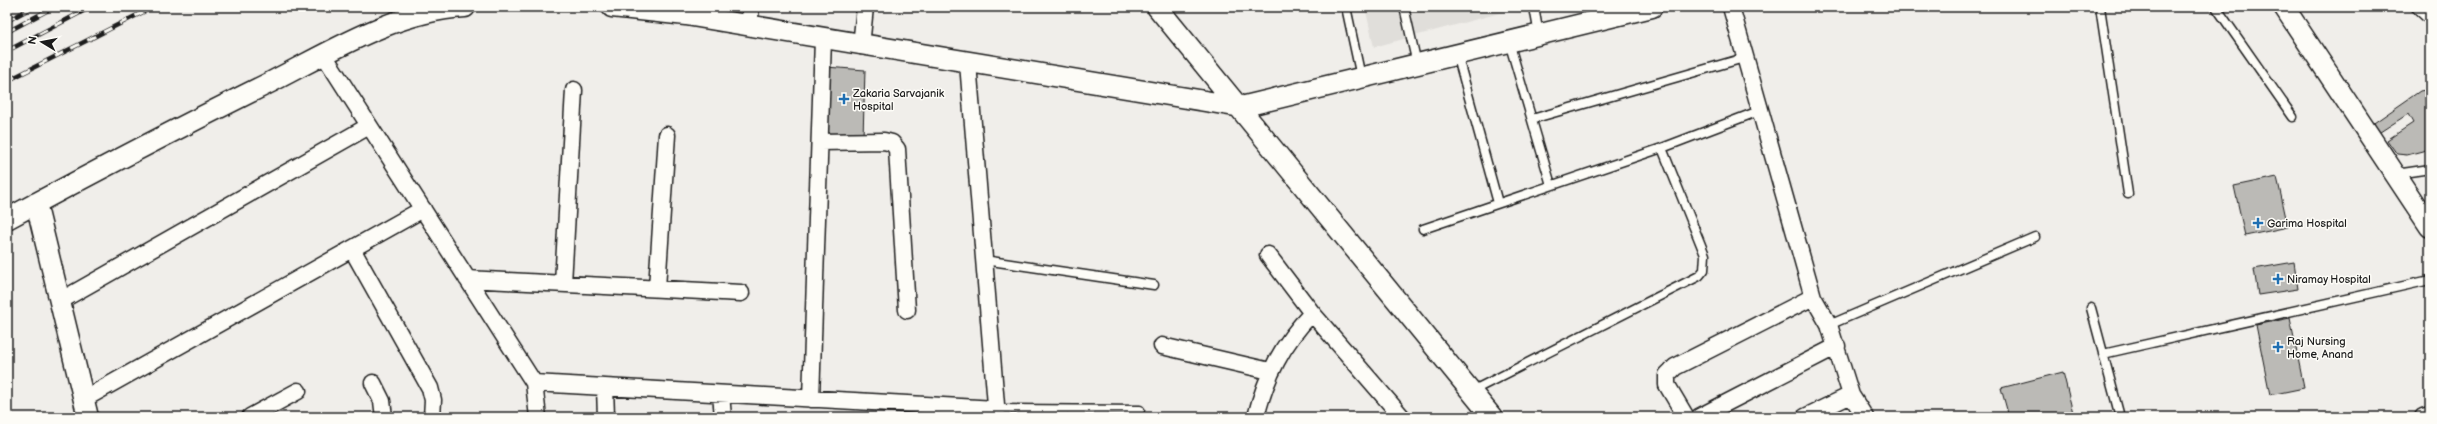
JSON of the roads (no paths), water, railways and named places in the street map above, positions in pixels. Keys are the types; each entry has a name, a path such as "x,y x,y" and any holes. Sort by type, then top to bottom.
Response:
{"street":[{"path":"7,219 163,136 386,24 443,8 465,7"},
{"path":"612,7 686,15 750,17 823,40 1240,107 1652,7"},
{"path":"860,46 865,7"},
{"path":"1157,7 1492,417"},
{"path":"1731,7 1744,58 1813,297 1829,325 1837,346 1851,395 1865,417"},
{"path":"2284,7 2430,227"},
{"path":"811,399 823,40"},
{"path":"324,55 534,383 538,417"},
{"path":"534,383 811,399 997,413 968,63"},
{"path":"563,283 574,90"},
{"path":"60,301 369,126"},
{"path":"657,288 667,135"},
{"path":"820,142 884,141 892,144 897,149 907,310"},
{"path":"36,203 86,408 352,249 423,209"},
{"path":"352,249 430,388 433,400 432,417"},
{"path":"1268,255 1312,313 1402,417"},
{"path":"467,279 741,293"},
{"path":"1686,417 1667,385 1667,375 1674,367 1813,297"},
{"path":"1256,417 1270,371 1294,332 1312,313"},
{"path":"1162,346 1270,371"},
{"path":"1700,417 1837,346"},
{"path":"373,383 382,401 384,417"},
{"path":"605,387 606,417"},
{"path":"250,417 298,391"},
{"path":"721,394 723,417"},
{"path":"1805,417 1851,395"},
{"path":"2423,417 2430,415"}],"lane":[{"path":"1346,7 1361,78"},
{"path":"1404,7 1416,64"},
{"path":"1534,7 1539,34"},
{"path":"2100,7 2128,194"},
{"path":"2216,7 2292,117"},
{"path":"2415,7 2430,21"},
{"path":"1508,42 1551,185"},
{"path":"1458,54 1498,203"},
{"path":"1532,119 1744,58"},
{"path":"1422,229 1662,148 1759,111"},
{"path":"1472,391 1699,276 1704,270 1705,255 1662,148"},
{"path":"2396,174 2430,169"},
{"path":"1829,325 2035,237"},
{"path":"984,260 1154,285"},
{"path":"2103,354 2430,280"},
{"path":"2091,308 2120,417"},
{"path":"997,413 1140,410"}],"railway":[{"path":"7,21 33,7"},
{"path":"7,32 54,7"},
{"path":"7,51 91,7"},
{"path":"7,81 153,7"}],"place":[{"name":"Zakaria Sarvajanik Hospital","path":"844,99"},
{"name":"Garima Hospital","path":"2258,223"},
{"name":"Niramay Hospital","path":"2278,279"},
{"name":"Raj Nursing Home, Anand","path":"2278,347"}]}
